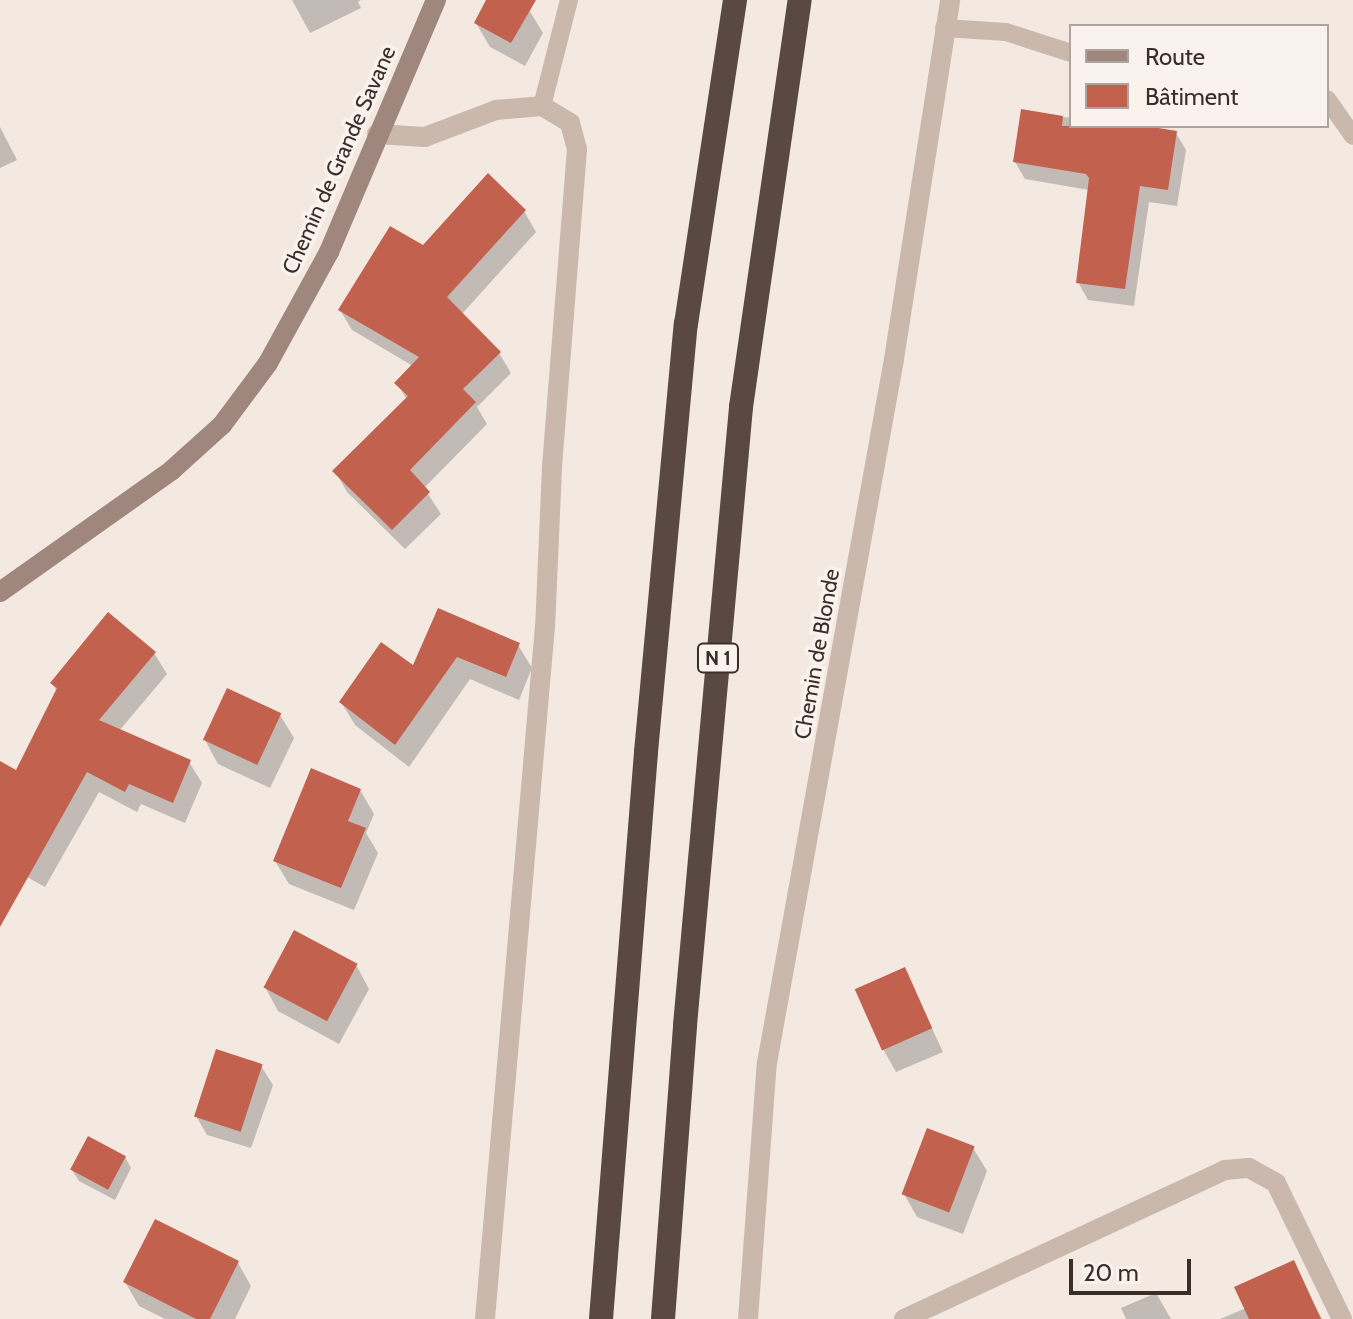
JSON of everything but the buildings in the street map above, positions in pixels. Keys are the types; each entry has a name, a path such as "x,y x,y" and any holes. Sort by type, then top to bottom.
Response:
{"highway":[{"path":"601,1319 646,752 686,324 735,0"},
{"name":"N 1","path":"663,1319 685,1025 741,407 800,0"}],"street":[{"name":"Chemin de Grande Savane","path":"0,592 172,470 222,425 268,363 329,252 436,0"},
{"name":"Chemin de Blonde","path":"748,1319 767,1063 894,359 950,0"},
{"path":"377,134 425,137 496,110 542,106 570,123 577,149 552,468 543,657 485,1319"},
{"path":"904,1319 1225,1170 1249,1168 1276,1183 1342,1319"}],"lane":[{"path":"542,106 569,0"},
{"path":"944,28 1006,32 1069,52"},
{"path":"1329,102 1353,136"}]}
